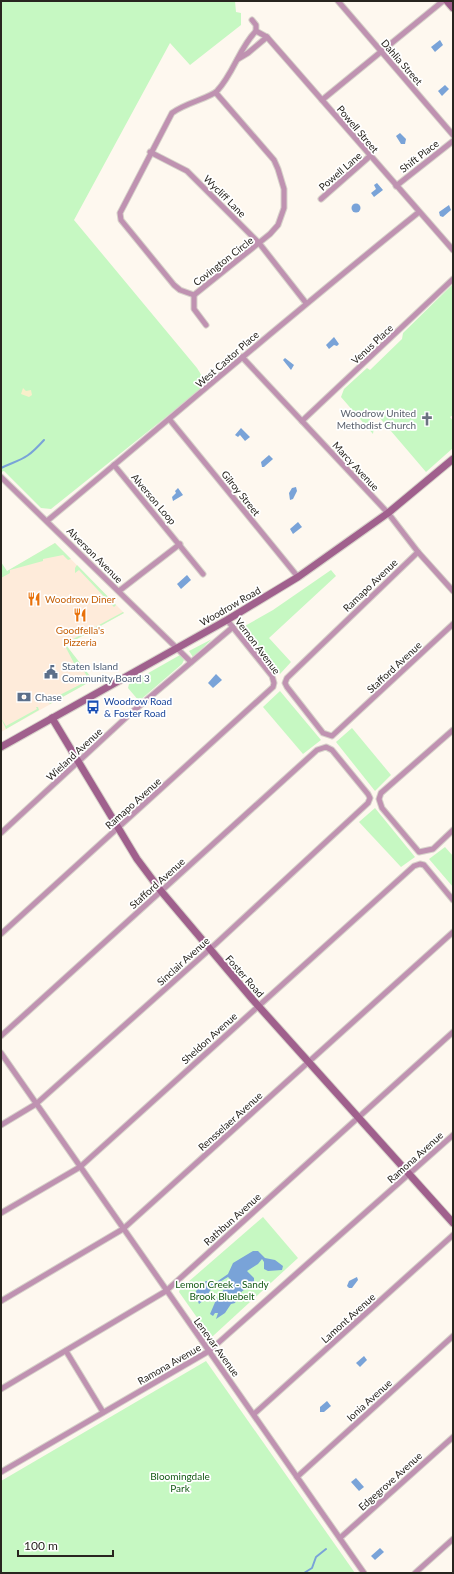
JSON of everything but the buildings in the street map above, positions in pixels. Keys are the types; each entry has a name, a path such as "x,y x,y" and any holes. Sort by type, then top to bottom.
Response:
{"street":[{"name":"Dahlia Street","path":"338,1 453,135"},
{"path":"322,100 443,1"},
{"path":"447,1 453,8"},
{"path":"216,93 238,59 246,41 256,31 256,25 252,20"},
{"name":"Powell Street","path":"256,31 267,37 453,250"},
{"path":"238,59 248,53 267,37"},
{"name":"Covington Circle","path":"216,93 274,160 281,177 285,199 282,215 278,225 259,243 194,295 180,290 174,285 119,217 150,152 172,113 187,104 216,93"},
{"name":"Shift Place","path":"396,186 453,141"},
{"name":"Wycliff Lane","path":"150,152 187,171 259,243 306,302"},
{"name":"Powell Lane","path":"321,199 370,156"},
{"name":"West Castor Place","path":"47,520 170,420 306,302 419,212"},
{"name":"Venus Place","path":"302,421 453,279"},
{"path":"194,295 194,308 206,325"},
{"name":"Marcy Avenue","path":"242,357 388,513 418,552 453,591"},
{"name":"Gilroy Street","path":"170,420 298,577"},
{"name":"Woodrow Road","path":"1,747 227,620 298,577 388,513 453,459"},
{"name":"Alverson Loop","path":"114,465 203,574"},
{"name":"Alverson Avenue","path":"1,477 47,520 175,648 191,662"},
{"path":"119,592 180,544"},
{"name":"Ramapo Avenue","path":"285,683 287,678 418,552"},
{"name":"Vernon Avenue","path":"227,620 272,676 274,683"},
{"name":"Stafford Avenue","path":"329,736 335,734 453,624"},
{"name":"Wieland Avenue","path":"1,833 131,713 233,627"},
{"name":"Ramapo Avenue","path":"1,934 273,687 274,683"},
{"name":"Vernon Avenue","path":"285,683 320,730 329,736"},
{"name":"Foster Road","path":"52,718 118,829 137,859 161,891 209,950 258,1006 453,1223"},
{"path":"453,730 381,793 380,799 382,808 416,850 423,852 432,849 453,830"},
{"name":"Stafford Avenue","path":"1,1036 317,750 326,747 332,750 368,794 369,800"},
{"name":"Sinclair Avenue","path":"1,1125 36,1104 209,950 369,800"},
{"name":"Sheldon Avenue","path":"1,1213 80,1167 414,866 420,864 427,868 453,900"},
{"name":"Rensselaer Avenue","path":"1,1301 123,1229 453,932"},
{"name":"Rathbun Avenue","path":"1,1389 166,1291 453,1032"},
{"name":"Lenevar Avenue","path":"1,1053 364,1573"},
{"name":"Ramona Avenue","path":"1,1472 209,1351 453,1135"},
{"name":"Lamont Avenue","path":"254,1414 453,1235"},
{"name":"Ionia Avenue","path":"297,1477 453,1336"},
{"path":"66,1351 103,1412"},
{"name":"Edgegrove Avenue","path":"340,1538 453,1437"},
{"path":"415,1573 453,1539"}],"shaded area":[{"path":"55,543 124,613 66,645 93,680 1,732 1,575"}],"green space":[{"path":"1,1 235,1 236,12 241,13 241,25 190,65 170,43 74,220 197,368 203,383 201,389 51,509 41,508 4,471 1,472"},
{"path":"453,284 453,415 450,417 453,421 453,448 426,472 379,417 372,415 369,418 374,427 373,434 341,397 344,389 367,368 370,370 402,339 403,333"},
{"path":"55,543 71,559 68,560 63,555 43,559 43,561 10,570 10,573 1,578 1,562 7,571"},
{"path":"77,565 116,605 114,607 79,570 75,573 75,568"},
{"path":"331,570 336,576 269,638 291,662 280,674 243,627 273,610"},
{"path":"123,612 124,613 66,645 93,680 50,704 48,701 89,680 80,664 76,667 64,644"},
{"path":"212,639 193,657 189,651"},
{"path":"180,655 184,660 182,664 139,701 128,688 129,684"},
{"path":"280,691 321,740 303,754 263,707"},
{"path":"36,707 38,707 39,710 6,729 1,718 6,726 37,709"},
{"path":"352,728 391,775 375,791 336,742"},
{"path":"375,808 415,857 401,867 359,822"},
{"path":"445,847 453,856 453,887 429,859"},
{"name":"Lemon Creek - Sandy Brook Bluebelt","path":"263,1217 298,1258 213,1336 210,1336 179,1292 180,1289"},
{"name":"Bloomingdale Park","path":"206,1361 355,1573 1,1573 1,1481"}],"sand":[{"path":"23,388 26,391 31,390 32,395 29,397 21,394"}],"water":[{"path":"440,40 443,45 435,52 431,47"},
{"path":"445,85 449,89 442,96 438,91"},
{"path":"400,133 406,139 405,144 401,144 396,136"},
{"path":"377,183 383,190 374,197 371,193 376,189 374,185"},
{"path":"356,203 361,208 356,213 351,208"},
{"path":"449,205 451,210 443,217 440,216 439,212"},
{"path":"334,337 339,344 337,346 334,345 329,349 326,345"},
{"path":"285,358 294,365 291,370 283,360"},
{"path":"241,428 250,437 245,441 240,435 238,437 235,435"},
{"path":"269,455 273,459 262,467 261,462"},
{"path":"296,487 297,491 293,499 290,500 289,493 292,488"},
{"path":"178,488 183,495 173,501 172,497"},
{"path":"298,522 302,527 293,534 290,529"},
{"path":"187,575 191,580 181,589 177,584"},
{"path":"216,674 222,680 213,688 208,683"},
{"path":"253,1251 258,1251 265,1258 275,1260 283,1266 282,1270 268,1271 264,1269 264,1262 262,1259 258,1264 247,1271 254,1278 254,1282 240,1293 235,1303 231,1304 225,1313 216,1319 218,1313 215,1313 213,1316 210,1314 216,1300 231,1280 228,1277 213,1286 205,1299 199,1304 195,1294 198,1287 206,1281 215,1283 228,1274 233,1263"},
{"path":"357,1277 358,1280 352,1288 349,1288 347,1286 349,1281"},
{"path":"364,1356 367,1360 360,1367 356,1363"},
{"path":"327,1401 331,1406 324,1412 320,1412 320,1407"},
{"path":"356,1478 364,1487 359,1491 351,1482"},
{"path":"380,1548 384,1552 375,1560 371,1556"}],"waterway":[{"path":"1,468 28,455 44,440"},
{"path":"304,1573 312,1568 316,1557 326,1549"}],"place":[{"name":"Woodrow United Methodist Church","path":"427,419"},
{"name":"Woodrow Diner","path":"34,599"},
{"name":"Goodfella's Pizzeria","path":"80,615"},
{"name":"Staten Island Community Board 3","path":"51,672"},
{"name":"Chase","path":"24,697"},
{"name":"Woodrow Road & Foster Road","path":"93,707"}]}
